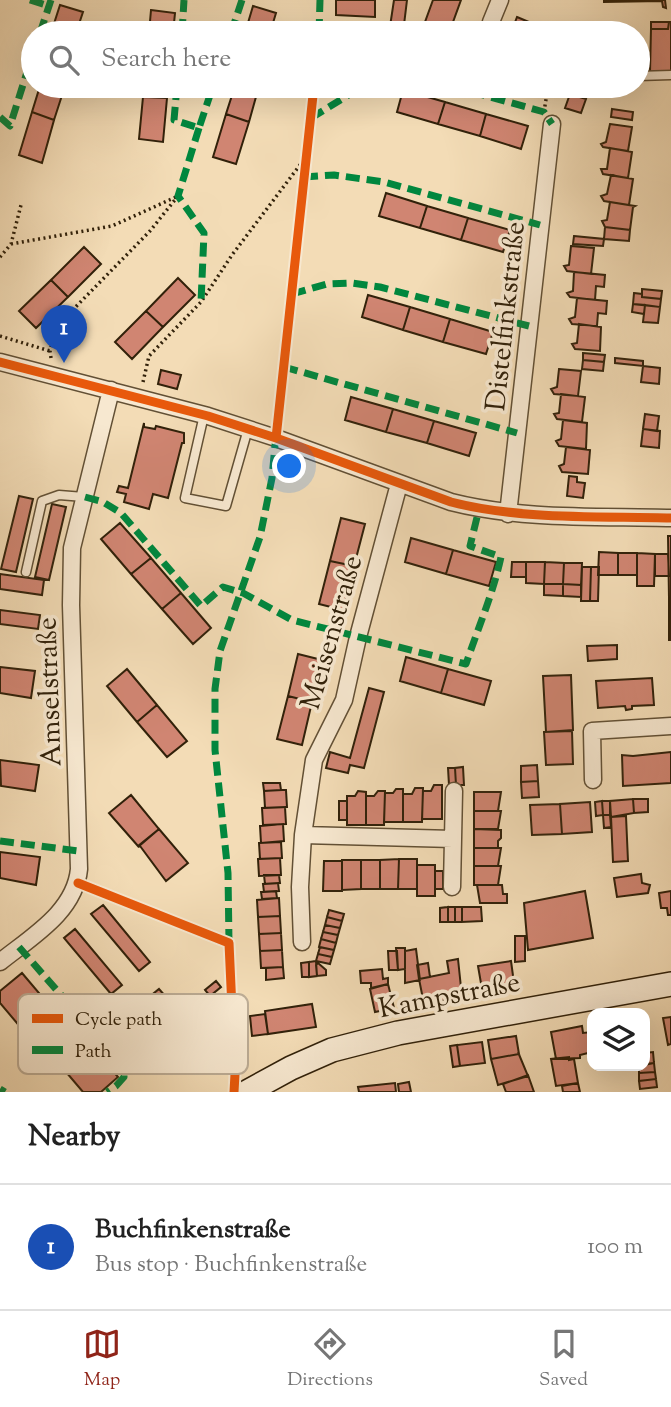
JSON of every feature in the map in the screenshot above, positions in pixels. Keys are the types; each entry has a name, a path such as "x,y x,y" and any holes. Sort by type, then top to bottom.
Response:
{"main road":[{"name":"Kampstraße","path":"249,1092 291,1068 332,1050 398,1033 671,984"}],"street":[{"path":"491,21 500,0"},
{"name":"Distelfinkstraße","path":"508,514 548,118"},
{"path":"0,362 204,415 451,502 508,514 671,518"},
{"name":"Amselstraße","path":"0,962 57,915 72,896 78,883 72,548 111,390"},
{"name":"Meisenstraße","path":"302,943 300,887 303,835 314,761 344,700 399,484"},
{"path":"593,780 592,731 671,726"},
{"path":"452,887 454,791"},
{"path":"303,835 453,839"}],"lane":[{"path":"650,76 671,75"},
{"path":"204,415 185,498 226,506 247,429"},
{"path":"26,572 43,501 59,495 85,497"}],"path":[{"path":"548,98 548,118"},
{"path":"139,397 149,356 201,302 232,255 306,157"},
{"path":"11,244 112,226 178,195 150,232 56,327 50,351 54,376"},
{"path":"0,257 11,244 21,205"},
{"path":"0,336 50,351"}],"building":[{"path":"336,0 375,0 375,17 336,15"},
{"path":"394,0 407,0 404,21 391,21"},
{"path":"433,0 461,0 453,21 425,21"},
{"path":"604,0 665,0 666,8 663,7 662,1"},
{"path":"60,5 83,12 80,21 55,21"},
{"path":"253,6 276,13 274,21 249,21"},
{"path":"151,10 175,13 174,21 150,21"},
{"path":"651,22 669,22 668,29 651,29"},
{"path":"669,22 671,72 650,72 651,29 668,29"},
{"path":"36,98 61,98 54,120 32,112"},
{"path":"143,98 167,98 163,142 139,139"},
{"path":"231,98 256,98 249,122 226,114"},
{"path":"401,98 431,98 445,102 438,124 397,112"},
{"path":"569,98 586,99 581,113 565,108"},
{"path":"445,102 486,114 480,136 438,124"},
{"path":"612,109 633,112 632,120 611,117"},
{"path":"32,112 54,120 42,163 19,155"},
{"path":"226,114 249,122 236,164 213,157"},
{"path":"486,114 528,126 521,149 480,136"},
{"path":"610,124 632,127 628,151 603,147 601,144 606,142"},
{"path":"610,148 632,152 628,178 603,174 601,169 607,169"},
{"path":"611,175 633,179 629,205 604,201 601,196 607,194"},
{"path":"386,193 427,206 420,228 379,216"},
{"path":"610,202 635,206 630,230 605,227 602,221 607,220"},
{"path":"427,206 468,218 461,240 420,228"},
{"path":"468,218 510,230 503,252 461,240"},
{"path":"605,227 630,230 629,241 604,239"},
{"path":"574,236 604,239 603,246 573,244"},
{"path":"571,246 594,248 591,274 567,271 564,266 569,265"},
{"path":"84,247 101,264 68,297 51,280"},
{"path":"574,272 605,275 604,287 596,286 595,300 570,297 567,293 573,291"},
{"path":"178,278 195,295 163,327 146,311"},
{"path":"51,280 68,297 36,328 19,311"},
{"path":"642,289 662,291 661,299 642,297"},
{"path":"634,293 642,294 642,297 661,299 660,307 633,304"},
{"path":"368,295 410,307 403,330 362,317"},
{"path":"577,298 607,301 606,314 598,313 597,326 572,324 569,319 575,317"},
{"path":"633,304 645,305 644,314 632,312"},
{"path":"645,305 660,307 658,323 643,322"},
{"path":"410,307 450,319 443,342 403,330"},
{"path":"146,311 163,327 132,359 115,342"},
{"path":"450,319 493,332 486,354 443,342"},
{"path":"579,324 601,327 600,351 575,349 572,344 577,343"},
{"path":"583,353 605,355 604,362 583,360"},
{"path":"615,358 643,361 643,366 615,363"},
{"path":"583,360 604,362 603,371 582,369"},
{"path":"643,366 660,368 659,384 641,382"},
{"path":"559,369 581,371 578,396 554,394 551,389 557,387"},
{"path":"161,370 181,375 177,389 158,384"},
{"path":"561,394 585,397 582,422 557,419 554,414 559,413"},
{"path":"351,397 393,409 386,432 345,420"},
{"path":"393,409 434,421 427,443 386,432"},
{"path":"645,414 659,416 657,431 643,429"},
{"path":"563,420 587,423 586,449 559,446 556,441 561,439"},
{"path":"434,421 476,433 469,456 427,443"},
{"path":"144,423 144,427 155,429 156,426 184,433 184,443 168,498 153,494 149,509 124,502 126,494 117,492 119,486 128,488"},
{"path":"643,429 660,431 659,448 641,446"},
{"path":"566,447 590,450 588,474 562,472 559,466 564,464"},
{"path":"569,476 577,477 577,482 585,483 583,498 567,496"},
{"path":"19,496 33,499 16,572 1,569"},
{"path":"52,504 66,507 49,580 35,577"},
{"path":"341,518 365,524 354,566 330,561"},
{"path":"120,523 151,558 131,574 101,539"},
{"path":"668,536 671,536 671,598 669,598"},
{"path":"411,538 453,550 446,574 405,562"},
{"path":"453,550 496,562 489,586 446,574"},
{"path":"599,552 618,553 618,575 598,575"},
{"path":"618,553 637,553 637,575 618,575"},
{"path":"637,553 655,554 654,586 637,586"},
{"path":"655,554 668,554 669,576 655,576"},
{"path":"151,558 181,593 162,609 131,574"},
{"path":"330,561 354,566 343,610 319,604"},
{"path":"512,562 526,562 526,577 511,577"},
{"path":"526,562 545,562 544,584 526,583"},
{"path":"545,562 564,563 563,584 544,584"},
{"path":"564,563 582,563 581,585 563,584"},
{"path":"582,567 591,567 590,601 581,601"},
{"path":"591,567 599,567 598,601 590,601"},
{"path":"0,574 44,580 42,595 0,589"},
{"path":"544,584 563,584 563,596 544,595"},
{"path":"563,584 581,585 581,597 563,596"},
{"path":"181,593 211,628 193,644 162,609"},
{"path":"671,598 671,640 669,640"},
{"path":"0,610 40,615 38,629 0,624"},
{"path":"617,645 617,659 588,661 587,646"},
{"path":"298,654 322,660 312,702 288,696"},
{"path":"406,657 448,669 441,693 400,681"},
{"path":"0,667 35,671 31,698 0,693"},
{"path":"127,669 157,705 137,722 107,686"},
{"path":"448,669 491,681 484,705 441,693"},
{"path":"571,675 573,730 546,732 543,676"},
{"path":"652,678 654,705 632,706 632,709 626,710 625,706 598,708 596,681"},
{"path":"369,688 384,692 364,768 350,765 348,773 326,768 330,752 350,758"},
{"path":"288,696 312,702 302,745 277,739"},
{"path":"157,705 187,741 167,757 137,722"},
{"path":"572,731 573,764 546,765 544,732"},
{"path":"671,752 671,783 623,786 622,755"},
{"path":"0,760 39,765 35,791 1,786"},
{"path":"537,765 538,781 521,782 521,766"},
{"path":"463,767 464,785 456,785 455,768"},
{"path":"448,768 455,768 456,785 449,785"},
{"path":"538,781 539,797 522,798 521,782"},
{"path":"263,783 280,783 281,790 264,791"},
{"path":"434,785 442,785 442,819 422,819 423,791 431,791"},
{"path":"415,788 423,788 422,822 403,822 403,794 412,794"},
{"path":"396,789 403,789 403,822 384,822 385,793 393,793"},
{"path":"286,790 287,807 265,808 264,791"},
{"path":"358,791 366,792 366,825 347,825 347,796 355,796"},
{"path":"378,791 385,791 384,825 366,825 366,796 374,796"},
{"path":"474,792 501,792 498,811 474,811"},
{"path":"131,795 159,829 138,846 109,813"},
{"path":"633,799 648,799 648,812 634,813"},
{"path":"633,799 634,813 611,817 610,801"},
{"path":"339,801 347,801 347,820 339,820"},
{"path":"602,801 610,801 610,815 603,815"},
{"path":"602,801 603,815 596,816 595,802"},
{"path":"590,802 592,832 562,834 560,804"},
{"path":"560,804 562,834 532,835 530,805"},
{"path":"285,807 286,824 263,825 262,808"},
{"path":"474,811 501,811 498,829 474,829"},
{"path":"603,815 610,815 611,827 604,828"},
{"path":"626,816 628,861 613,862 611,817"},
{"path":"283,824 284,841 261,843 260,826"},
{"path":"159,829 188,863 166,881 140,846 138,847"},
{"path":"474,829 501,830 498,848 474,848"},
{"path":"281,842 282,858 260,859 259,843"},
{"path":"474,848 501,848 498,866 474,866"},
{"path":"0,852 40,857 36,885 0,878"},
{"path":"280,858 281,875 259,876 258,859"},
{"path":"399,859 398,889 380,889 380,860"},
{"path":"399,859 417,859 417,889 398,889"},
{"path":"342,860 361,860 361,889 342,890"},
{"path":"361,860 380,860 380,889 361,889"},
{"path":"324,861 342,861 342,891 323,891"},
{"path":"417,865 435,865 435,896 417,896"},
{"path":"474,866 501,866 498,885 474,885"},
{"path":"435,871 443,871 443,889 435,889"},
{"path":"641,874 642,883 650,885 648,893 617,897 614,878"},
{"path":"264,875 279,875 280,883 265,884"},
{"path":"278,883 279,891 264,892 263,884"},
{"path":"477,885 502,885 503,894 507,894 507,903 480,903"},
{"path":"276,891 277,898 262,899 261,892"},
{"path":"585,891 593,938 528,950 524,903"},
{"path":"671,891 671,915 668,915 667,908 661,908 659,893"},
{"path":"279,898 280,916 258,917 257,900"},
{"path":"103,905 150,962 139,971 91,914"},
{"path":"448,907 455,907 455,922 448,922"},
{"path":"448,907 448,922 440,922 440,908"},
{"path":"455,907 462,907 462,922 455,922"},
{"path":"462,907 481,907 482,921 462,922"},
{"path":"329,910 344,914 342,921 327,917"},
{"path":"280,916 281,933 259,934 258,917"},
{"path":"327,917 342,921 340,928 325,925"},
{"path":"325,925 340,928 338,935 323,932"},
{"path":"75,929 122,985 111,994 64,938"},
{"path":"323,932 338,935 336,943 321,939"},
{"path":"281,933 282,950 260,951 259,934"},
{"path":"515,936 525,936 525,961 515,962"},
{"path":"321,939 336,943 334,950 319,947"},
{"path":"320,947 334,950 332,957 318,954"},
{"path":"396,948 405,948 405,969 398,970"},
{"path":"416,949 420,980 405,983 405,951"},
{"path":"282,950 283,967 261,968 260,951"},
{"path":"388,951 397,951 398,970 389,970"},
{"path":"318,954 332,957 330,964 316,961"},
{"path":"458,959 462,997 424,1004 419,979 449,973 447,961"},
{"path":"316,961 317,976 309,977 309,962"},
{"path":"511,961 514,983 482,989 478,966"},
{"path":"309,962 309,977 302,977 301,963"},
{"path":"318,963 326,970 326,975 317,976"},
{"path":"428,963 430,977 419,979 417,965"},
{"path":"283,967 284,978 266,980 266,968"},
{"path":"382,969 383,979 388,978 388,984 371,988 371,983 361,983 360,971"},
{"path":"22,973 40,994 18,994 18,1024 0,1003 0,991"},
{"path":"216,981 221,987 212,994 205,990"},
{"path":"388,984 394,1008 375,1012 370,989"},
{"path":"312,1004 316,1027 268,1034 265,1011"},
{"path":"265,1014 268,1034 252,1036 250,1016"},
{"path":"671,1017 671,1044 668,1045 663,1018"},
{"path":"582,1026 583,1033 587,1033 587,1053 580,1055 580,1058 556,1059 551,1032"},
{"path":"516,1036 519,1054 491,1059 488,1040"},
{"path":"482,1042 485,1063 460,1066 457,1045"},
{"path":"457,1045 460,1066 453,1067 450,1046"},
{"path":"650,1052 653,1052 654,1063 650,1063"},
{"path":"519,1054 528,1076 498,1085 491,1059"},
{"path":"569,1057 569,1060 574,1059 578,1083 556,1086 551,1059"},
{"path":"654,1063 655,1072 639,1073 650,1071 650,1064"},
{"path":"655,1072 656,1079 639,1081 639,1073"},
{"path":"68,1074 116,1074 118,1077 101,1092 83,1092"},
{"path":"528,1075 534,1092 506,1092 503,1084"},
{"path":"656,1079 657,1087 640,1089 639,1081"},
{"path":"409,1082 411,1092 399,1092 398,1084"},
{"path":"395,1083 396,1092 359,1092 358,1087"},
{"path":"578,1083 580,1092 563,1092 562,1086"}],"marked path":[{"path":"30,0 49,6"},
{"path":"44,21 51,0"},
{"path":"183,21 184,0"},
{"path":"235,21 242,0"},
{"path":"319,21 320,0"},
{"path":"0,117 10,126 21,91"},
{"path":"176,98 174,120 199,128 209,98"},
{"path":"311,118 344,98"},
{"path":"494,98 544,112 552,124"},
{"path":"199,128 178,196 204,233 201,302"},
{"path":"304,177 334,175 384,182 540,225"},
{"path":"292,294 327,284 352,283 380,287 529,326"},
{"path":"284,367 517,433"},
{"path":"229,943 228,873 215,750 215,689 220,651 260,537 272,478 276,434"},
{"path":"85,497 103,502 121,513 201,606 223,587 243,593 292,620 466,664 490,598 501,557 470,546 479,509"},
{"path":"0,841 79,851"},
{"path":"19,947 60,994"},
{"path":"107,1092 116,1086 124,1074"},
{"path":"0,1089 5,1092"}],"cycle path":[{"path":"276,438 313,98"},
{"path":"0,362 208,416 451,502 505,512 671,518"},
{"path":"78,883 229,943 231,994"},
{"path":"234,1092 235,1074"}],"place":[{"name":"Buchfinkenstraße","path":"64,363"}]}
